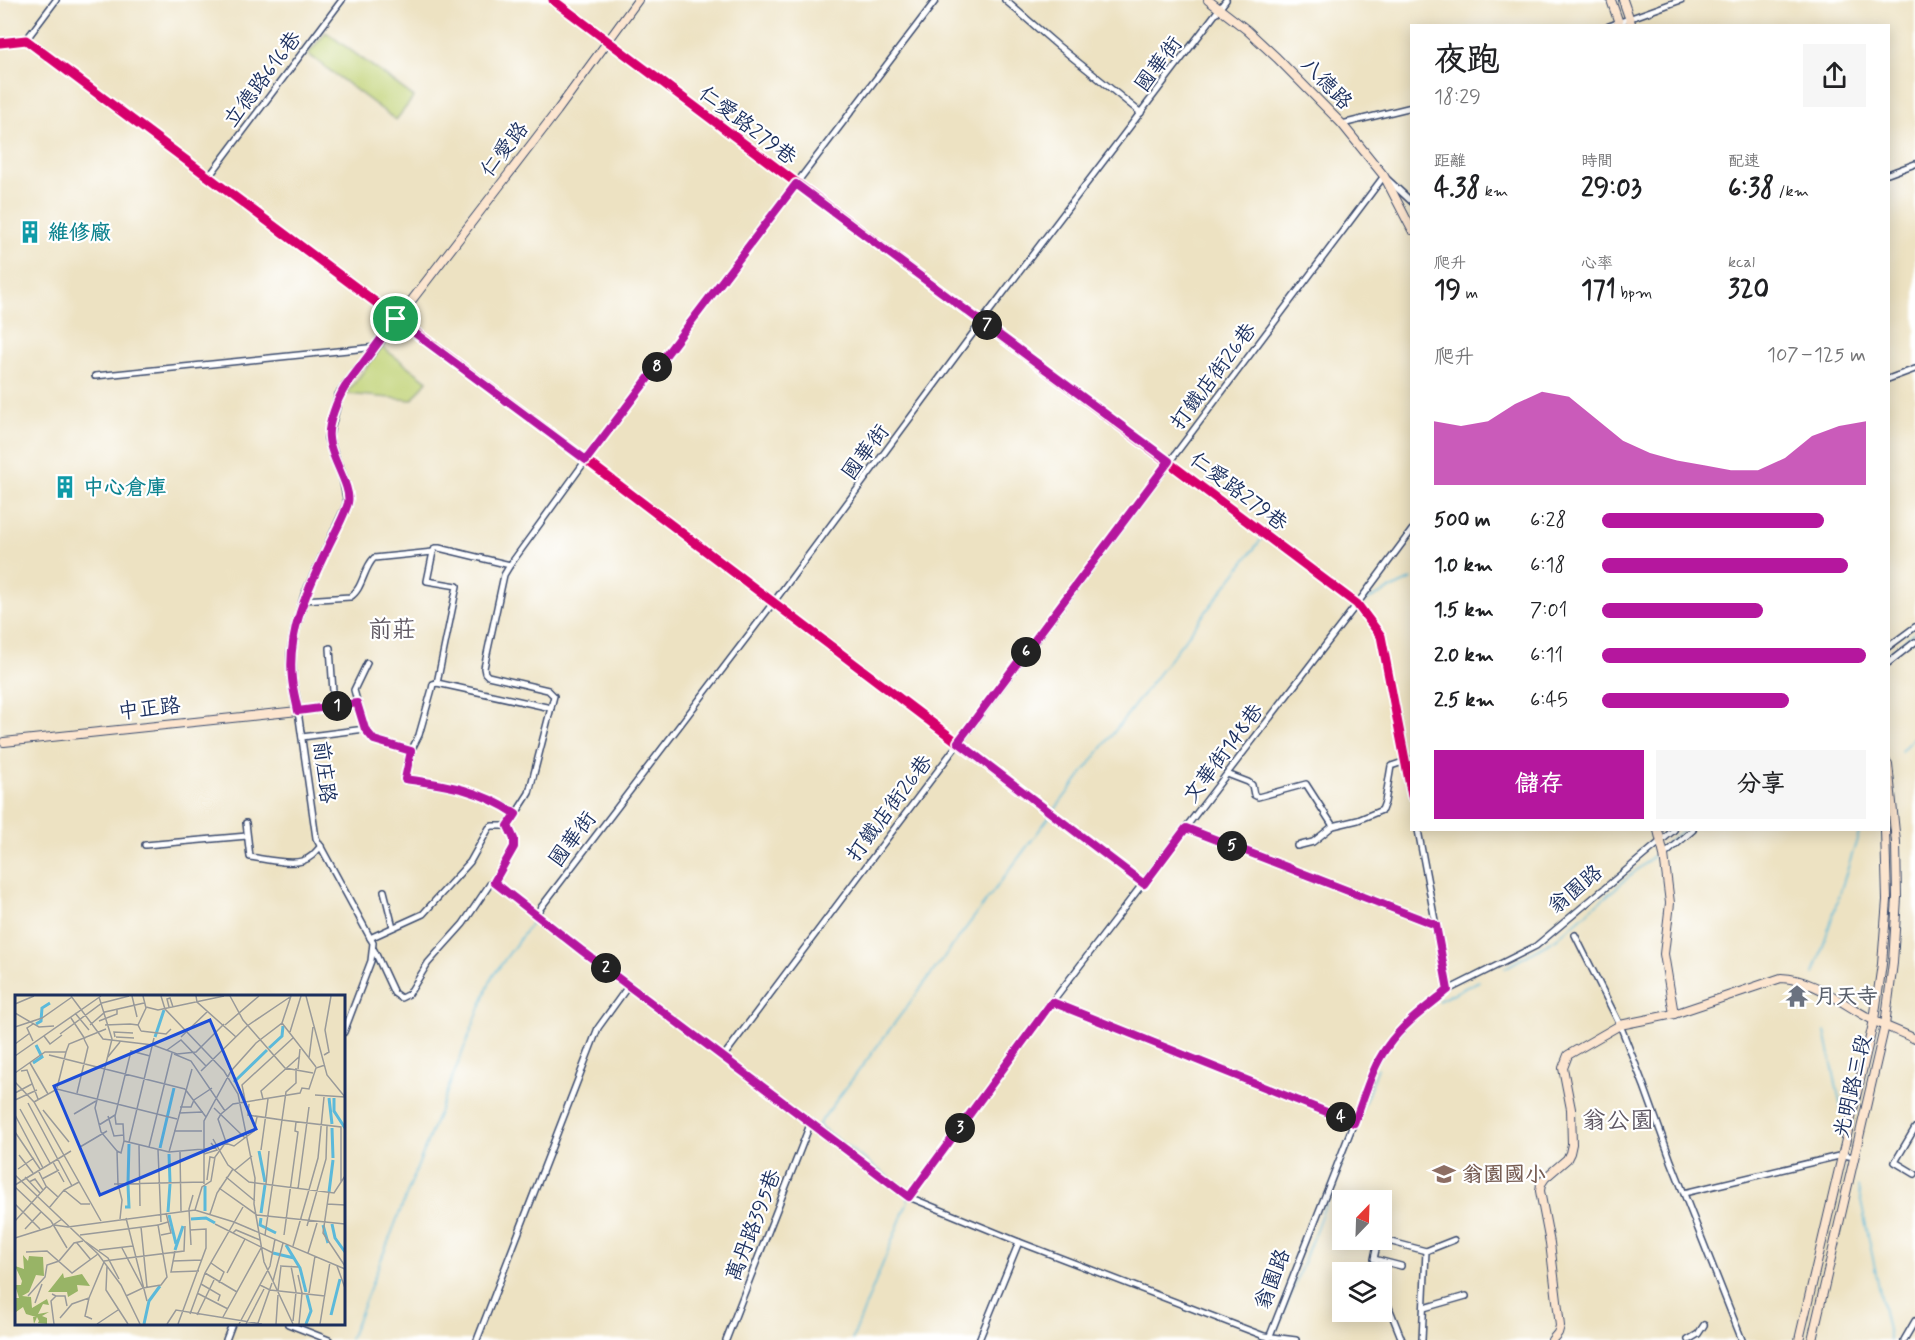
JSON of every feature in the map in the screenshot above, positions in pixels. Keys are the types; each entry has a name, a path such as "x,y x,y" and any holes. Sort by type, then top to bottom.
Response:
{"street":[{"path":"26,40 56,0"},
{"name":"立德路616巷","path":"208,178 342,0"},
{"name":"仁愛路279巷","path":"553,0 796,184 1359,602"},
{"name":"仁愛路","path":"396,319 557,111 638,0"},
{"name":"仁愛路279巷","path":"551,708 554,696 548,690 488,676 484,673 504,575 586,460 936,0"},
{"path":"1005,0 1056,45 1141,113"},
{"name":"八德路","path":"1208,0 1277,58 1342,124 1384,176 1410,200"},
{"name":"國華街","path":"536,914 774,603 982,321 1226,0"},
{"path":"1611,0 1620,23 1631,21 1681,0"},
{"path":"1623,0 1631,21"},
{"path":"0,43 26,40 586,460 1144,884"},
{"path":"1342,124 1410,107"},
{"path":"1890,173 1915,164"},
{"path":"1384,176 1410,226"},
{"name":"打鐵店街26巷","path":"723,1057 1384,176"},
{"name":"前庄路","path":"396,319 339,395 328,438 343,477 348,503 304,600 294,631 291,654 292,680 316,838 370,938 394,993 401,998 410,994 428,963 451,939 494,882"},
{"path":"95,376 376,346"},
{"path":"1890,378 1915,369"},
{"name":"文華街148巷","path":"907,1196 1410,533"},
{"path":"438,683 457,586 427,581 435,548 510,565"},
{"path":"304,600 350,597 355,594 369,562 374,558 433,552"},
{"path":"1297,846 1313,842 1333,826 1358,820 1382,810 1391,766 1409,760 1381,636 1359,602"},
{"path":"1890,646 1915,627"},
{"path":"1890,661 1915,642"},
{"path":"330,648 334,706"},
{"path":"367,663 354,690 365,729 374,740 411,751"},
{"path":"508,826 516,814 529,793 551,708 438,683 433,684 419,735 411,751 405,779 468,790 516,814"},
{"path":"298,711 357,703"},
{"name":"中正路","path":"4,742 298,711"},
{"path":"302,737 365,729"},
{"path":"1227,774 1248,782 1252,785 1254,795 1258,796 1306,784 1333,826"},
{"name":"光明路三段","path":"1812,1340 1884,1024 1893,963 1897,897 1896,842 1890,784"},
{"path":"246,823 250,857 303,861 312,856 321,846"},
{"path":"494,882 514,847 514,839 508,826"},
{"path":"370,938 423,914 471,862 489,828 508,826"},
{"path":"1186,828 1436,925"},
{"path":"1418,831 1448,990"},
{"path":"1658,831 1664,855 1670,903 1664,954 1674,1014"},
{"name":"翁園路","path":"1269,1338 1375,1069 1387,1047 1407,1024 1448,990 1536,946 1673,831"},
{"path":"1664,855 1692,831"},
{"name":"光明路三段","path":"1799,1340 1874,1020 1882,964 1887,900 1885,831"},
{"path":"145,845 247,836"},
{"name":"翁園路","path":"494,882 907,1196 1019,1242 1269,1338 1296,1340"},
{"path":"384,891 393,927"},
{"name":"翁園路","path":"1575,935 1620,1025 1742,1340"},
{"path":"345,1029 374,950"},
{"path":"1552,1340 1560,1326 1550,1243 1540,1191 1545,1178 1568,1159 1570,1154 1571,1109 1563,1068 1568,1055 1620,1025 1674,1014 1780,978 1794,978 1808,982 1874,1020 1915,1039"},
{"path":"477,1340 597,1028 629,985"},
{"path":"1052,1002 1354,1123"},
{"name":"萬丹路395巷","path":"726,1340 811,1122"},
{"path":"1915,1128 1895,1162 1915,1174"},
{"path":"1684,1193 1843,1155 1854,1157"},
{"path":"1401,1266 1374,1259 1377,1245 1388,1240 1426,1251 1454,1240"},
{"path":"979,1340 1019,1242"},
{"path":"1422,1340 1426,1251"},
{"path":"1424,1308 1466,1296"},
{"path":"1392,1315 1402,1340"},
{"path":"1904,1340 1915,1321"},
{"path":"1688,1340 1698,1334 1704,1324"},
{"path":"226,1340 231,1325"},
{"path":"293,1325 329,1340"}],"green space":[{"path":"326,32 414,97 396,120 308,54"},
{"path":"382,347 427,381 412,400 346,394"}],"waterway":[{"path":"1266,533 1288,548"},
{"path":"1053,812 1263,537"},
{"path":"1361,603 1410,580"},
{"path":"1890,652 1915,631"},
{"path":"1901,751 1915,736"},
{"path":"907,1193 818,1125 1050,816"},
{"path":"1667,843 1682,831"},
{"path":"1814,974 1860,831"},
{"path":"1505,968 1556,939 1658,852"},
{"path":"350,1339 492,977 532,922"},
{"path":"1438,1001 1479,981"},
{"path":"1825,1032 1842,1112"},
{"path":"1278,1328 1378,1068"},
{"path":"1858,1187 1890,1340"},
{"path":"852,1340 908,1201 907,1198"}],"cycle path":[{"path":"553,0 1357,604 1381,636 1410,786"},
{"path":"0,43 26,40 586,460 1144,884"}],"place":[{"name":"維修廠","path":"30,232"},
{"name":"中心倉庫","path":"65,487"},
{"name":"月天寺","path":"1797,996"},
{"name":"翁園國小","path":"1444,1174"}],"district":[{"name":"前莊","path":"392,629"},
{"name":"翁公園","path":"1618,1120"}],"route":[{"path":"796,184 1169,461 958,742 1144,884 1186,828 1436,925 1448,990 1407,1024 1387,1047 1375,1069 1354,1123 1052,1002 909,1197 494,882 512,854 514,839 508,826 516,814 468,790 405,779 411,751 374,740 362,724 357,703 298,711 292,680 291,654 294,631 305,595 348,503 343,477 328,438 339,395 396,319 586,460 796,184"}]}
